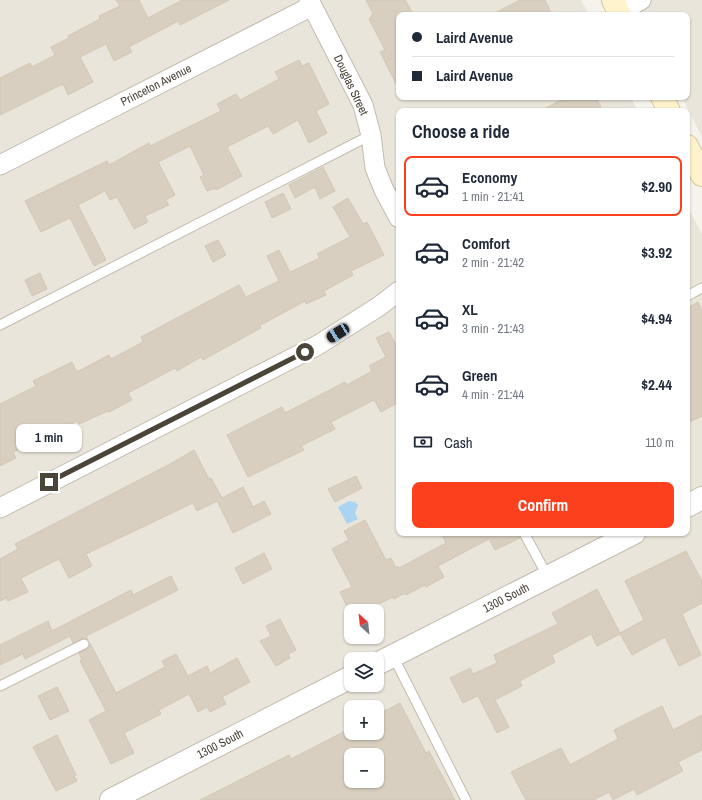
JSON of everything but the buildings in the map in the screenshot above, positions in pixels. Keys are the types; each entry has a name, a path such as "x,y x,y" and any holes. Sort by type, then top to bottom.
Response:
{"main road":[{"path":"690,152 702,175"}],"street":[{"path":"617,9 641,0"},
{"name":"Douglas Street","path":"311,3 359,97 371,136 376,168 384,190 396,212"},
{"name":"Princeton Avenue","path":"0,165 311,3"},
{"path":"0,508 318,345 378,308 396,293"},
{"path":"690,504 702,498"},
{"name":"1300 South","path":"385,660 628,536"},
{"name":"1300 South","path":"111,800 344,681"}],"lane":[{"path":"0,325 371,136"},
{"path":"690,294 702,288"},
{"path":"526,536 548,577"},
{"path":"0,686 84,644"},
{"path":"385,660 466,800"}],"shaded area":[{"path":"0,0 581,0 587,12 396,12 396,100 632,100 636,108 396,108 396,536 690,536 690,211 702,234 702,800 0,800"},
{"path":"633,0 702,0 702,137 690,113 690,108 688,108 684,100 690,100 690,12 639,12"}],"water":[{"path":"349,501 355,502 358,505 355,513 358,519 347,524 338,507"}],"route":[{"path":"49,482 305,352"}]}
